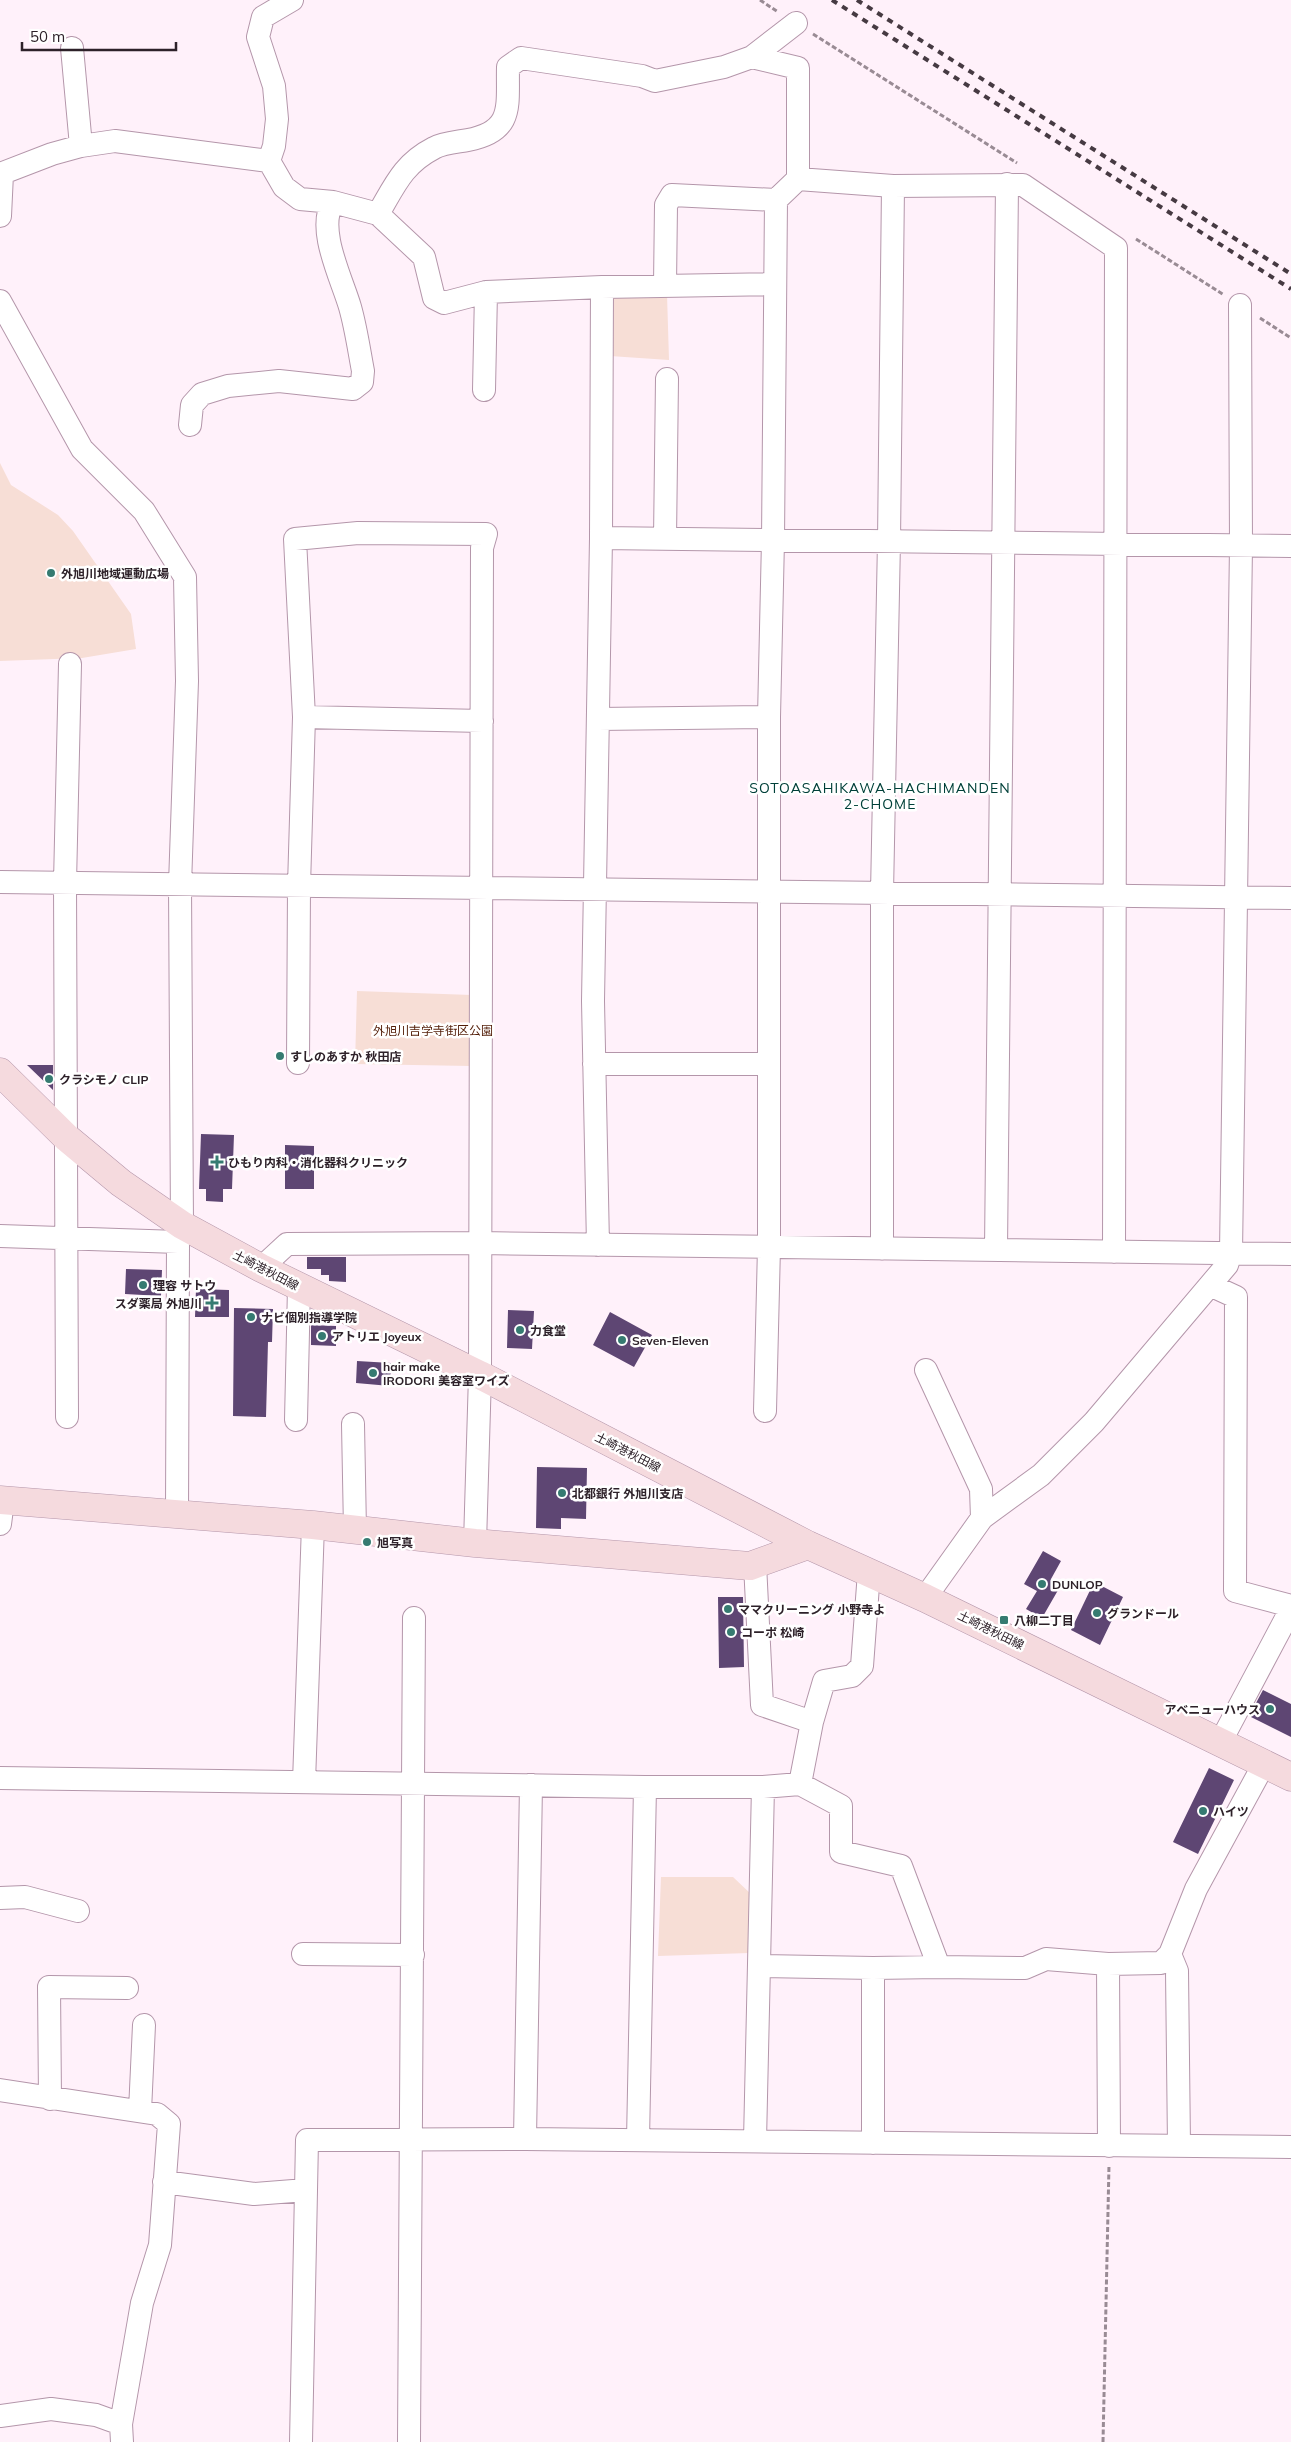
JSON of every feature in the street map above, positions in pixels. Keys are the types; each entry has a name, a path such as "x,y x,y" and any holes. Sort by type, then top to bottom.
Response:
{"main road":[{"name":"土崎港秋田線","path":"0,1072 66,1138 180,1234 262,1268 480,1375 808,1544 925,1598 1221,1741 1291,1777"},
{"path":"1,1508 178,1514 313,1525 475,1543 750,1566 808,1544"}],"street":[{"path":"292,0 263,17 258,37 274,86 277,119 274,146 269,161 284,187 300,199 333,202 378,214 424,257 434,298 444,303 486,292 665,285 775,284"},
{"path":"378,214 404,170 435,147 475,139 492,132 506,116 508,67 522,58 642,76 654,82 724,67 752,57 796,23"},
{"path":"72,48 81,146"},
{"path":"752,57 798,68 798,179 776,200 774,540 769,718 769,1247 766,1411"},
{"path":"0,216 1,174 52,154 81,146 115,141 269,161"},
{"path":"798,179 893,186 1022,185 1116,248 1117,544 1114,896 1114,1252"},
{"path":"996,1250 1007,184"},
{"path":"882,1249 882,893 889,541 893,186"},
{"path":"665,285 666,205 672,195 776,200"},
{"path":"190,425 192,405 202,394 228,386 279,381 353,389 362,382 363,371 350,307 332,258 327,212 333,202"},
{"path":"598,1245 593,1001 601,538 602,287"},
{"path":"484,390 486,292"},
{"path":"0,301 82,449 144,511 185,577 186,681 180,885 178,1514"},
{"path":"925,1598 982,1518 1041,1474 1094,1422 1210,1286 1227,1265 1231,1253 1241,546 1240,305"},
{"path":"665,539 667,379"},
{"path":"298,1063 299,886 304,717 295,539 358,532 486,534 482,548 480,1375 475,1543"},
{"path":"601,538 1291,546"},
{"path":"67,1417 64,883 70,664"},
{"path":"304,717 482,721"},
{"path":"598,719 769,718"},
{"path":"0,882 1291,898"},
{"path":"594,1064 769,1064"},
{"path":"0,1236 67,1238 180,1234"},
{"path":"262,1268 287,1244 480,1243 1291,1254"},
{"path":"1210,1286 1236,1297 1235,1590 1291,1607 1221,1741"},
{"path":"296,1420 299,1287"},
{"path":"926,1370 981,1489 982,1518"},
{"path":"354,1424 355,1530"},
{"path":"304,1782 313,1525"},
{"path":"755,1564 762,1705 812,1722"},
{"path":"800,1784 812,1722 824,1681 852,1676 862,1666 868,1572"},
{"path":"409,2442 414,1618"},
{"path":"759,1966 1026,1968 1046,1959 1108,1964 1161,1962 1170,1954 1196,1889 1264,1764"},
{"path":"0,1778 645,1787 763,1787 800,1784 841,1806 841,1852 901,1866 939,1967"},
{"path":"525,2139 531,1785"},
{"path":"638,2140 645,1787"},
{"path":"755,2141 763,1787"},
{"path":"0,1898 25,1897 78,1911"},
{"path":"303,1954 413,1956"},
{"path":"1170,1954 1177,1971 1179,2146"},
{"path":"1108,1964 1109,2146"},
{"path":"873,1968 873,2143"},
{"path":"50,2098 49,1987 127,1988"},
{"path":"140,2111 144,2025"},
{"path":"0,2090 157,2114 169,2124 160,2245 142,2303 121,2433 96,2415 51,2409 0,2416"},
{"path":"300,2442 307,2140 411,2138 1291,2147"},
{"path":"164,2182 254,2194 306,2190"}],"path":[{"path":"1103,2442 1109,2146"}],"green space":[{"path":"667,294 669,360 610,356 610,296"},
{"name":"外旭川地域運動広場","path":"0,463 11,485 58,515 73,531 131,614 136,649 82,658 0,661"},
{"name":"外旭川吉学寺街区公園","path":"357,991 472,995 471,1066 355,1064"},
{"path":"661,1877 733,1877 752,1895 749,1953 658,1956"}],"building":[{"name":"クラシモノ CLIP","path":"27,1065 53,1065 53,1090"},
{"name":"ひもり内科・消化器科クリニック","path":"201,1134 234,1135 232,1189 223,1189 223,1202 206,1201 206,1189 199,1189"},
{"path":"285,1145 314,1146 314,1189 285,1189"},
{"path":"307,1257 346,1257 346,1282 329,1281 329,1275 321,1275 321,1269 307,1269"},
{"name":"理容 サトウ","path":"126,1269 162,1270 161,1296 125,1294"},
{"name":"スダ薬局 外旭川","path":"196,1289 229,1290 229,1317 195,1317"},
{"path":"234,1308 273,1309 272,1342 268,1342 266,1417 233,1416"},
{"name":"力食堂","path":"508,1310 534,1311 532,1349 507,1348"},
{"name":"Seven-Eleven","path":"610,1312 652,1335 634,1367 593,1345"},
{"name":"アトリエ Joyeux","path":"311,1325 336,1326 336,1346 311,1345"},
{"name":"hair make IRODORI 美容室ワイズ","path":"357,1361 391,1363 390,1386 356,1383"},
{"name":"北都銀行 外旭川支店","path":"537,1467 587,1468 586,1519 561,1518 561,1529 536,1528"},
{"name":"DUNLOP","path":"1043,1551 1061,1561 1051,1579 1061,1585 1042,1618 1026,1609 1037,1591 1024,1584"},
{"name":"グランドール","path":"1094,1582 1123,1597 1100,1645 1071,1630"},
{"name":"コーポ 松崎","path":"718,1597 743,1597 744,1667 719,1668"},
{"name":"アベニューハウス","path":"1263,1690 1291,1704 1291,1737 1249,1716"},
{"name":"ハイツ","path":"1209,1768 1234,1780 1198,1854 1173,1842"}],"railway":[{"path":"832,0 1291,289"},
{"path":"857,0 1291,274"}],"place":[{"name":"外旭川地域運動広場","path":"51,573"},
{"name":"すしのあすか 秋田店","path":"280,1056"},
{"name":"クラシモノ CLIP","path":"49,1079"},
{"name":"ひもり内科・消化器科クリニック","path":"217,1162"},
{"name":"理容 サトウ","path":"143,1285"},
{"name":"スダ薬局 外旭川","path":"212,1303"},
{"name":"ナビ個別指導学院","path":"251,1317"},
{"name":"力食堂","path":"520,1330"},
{"name":"アトリエ Joyeux","path":"322,1336"},
{"name":"Seven-Eleven","path":"622,1340"},
{"name":"hair make IRODORI 美容室ワイズ","path":"373,1373"},
{"name":"北都銀行 外旭川支店","path":"562,1493"},
{"name":"旭写真","path":"367,1542"},
{"name":"DUNLOP","path":"1042,1584"},
{"name":"ママクリーニング 小野寺よ","path":"728,1609"},
{"name":"グランドール","path":"1097,1613"},
{"name":"八柳二丁目","path":"1004,1620"},
{"name":"コーポ 松崎","path":"731,1632"},
{"name":"アベニューハウス","path":"1270,1709"},
{"name":"ハイツ","path":"1203,1811"}],"district":[{"name":"SOTOASAHIKAWA-HACHIMANDEN 2-CHOME","path":"880,796"}]}
